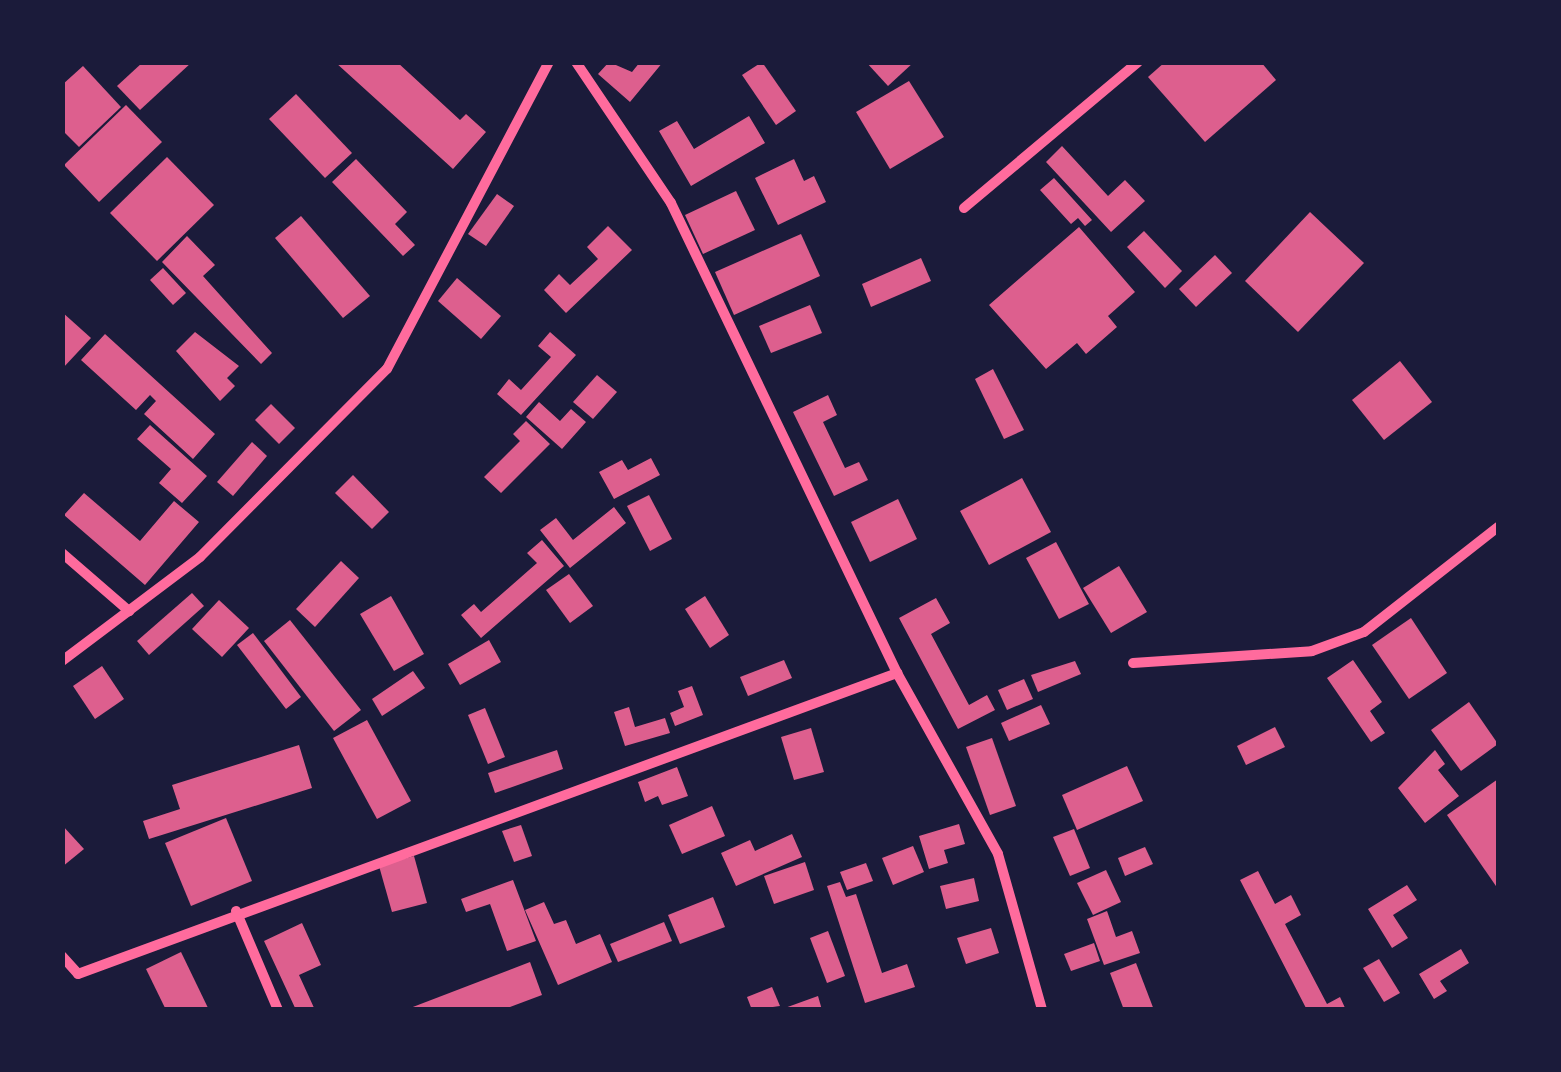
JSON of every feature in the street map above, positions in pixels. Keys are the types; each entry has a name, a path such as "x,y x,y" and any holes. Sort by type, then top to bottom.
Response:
{"street":[{"path":"62,661 200,557 386,369 549,62"},
{"path":"576,62 671,203 896,673 998,854 1042,1010"},
{"path":"964,208 1138,62"},
{"path":"1133,662 1312,650 1364,632 1498,527"},
{"path":"62,552 129,611"},
{"path":"62,956 78,974 236,911 896,673"},
{"path":"236,911 278,1010"}],"building":[{"path":"143,62 192,62 140,110 117,86"},
{"path":"335,62 397,62 460,120 466,114 486,132 453,169"},
{"path":"609,62 632,72 640,62 663,62 630,102 598,74"},
{"path":"762,62 796,111 776,125 742,75"},
{"path":"866,62 914,62 888,86"},
{"path":"1165,62 1261,62 1276,80 1205,142 1148,77"},
{"path":"83,66 121,107 79,147 62,130 62,85"},
{"path":"909,81 944,137 890,169 856,112"},
{"path":"296,94 352,153 325,178 269,119"},
{"path":"126,105 162,142 99,202 64,165"},
{"path":"749,116 765,143 691,186 659,131 677,121 694,149"},
{"path":"1062,146 1108,196 1125,180 1145,201 1111,232 1046,162"},
{"path":"167,157 214,205 157,261 110,213"},
{"path":"356,159 407,212 395,224 415,245 403,256 332,182"},
{"path":"794,159 804,181 814,176 826,202 778,225 755,178"},
{"path":"1054,178 1092,220 1085,226 1078,218 1071,224 1040,190"},
{"path":"736,191 755,230 703,254 685,215"},
{"path":"497,194 514,206 486,246 468,234"},
{"path":"1310,212 1364,263 1298,332 1245,281"},
{"path":"301,216 370,296 343,318 275,238"},
{"path":"608,226 632,250 566,313 544,290 559,274 570,285 598,259 587,247"},
{"path":"1079,227 1135,292 1108,316 1117,327 1086,354 1077,343 1046,369 989,305"},
{"path":"1144,231 1182,271 1165,288 1127,247"},
{"path":"801,234 820,276 734,315 715,272"},
{"path":"187,236 215,265 203,276 272,353 261,364 162,262"},
{"path":"1215,255 1232,273 1196,307 1179,289"},
{"path":"921,258 931,281 871,307 862,284"},
{"path":"163,268 186,293 173,305 150,280"},
{"path":"457,278 501,316 481,339 438,301"},
{"path":"810,305 822,333 771,353 759,326"},
{"path":"62,312 91,338 62,369"},
{"path":"195,332 239,366 227,378 235,386 220,401 176,351"},
{"path":"550,332 576,355 521,415 497,394 509,379 521,390 551,357 538,346"},
{"path":"105,334 215,434 193,459 144,414 156,401 150,395 136,410 81,360"},
{"path":"1400,361 1432,402 1384,440 1352,400"},
{"path":"993,369 1024,430 1004,439 975,379"},
{"path":"597,375 617,392 593,419 573,402"},
{"path":"828,395 837,415 823,422 845,468 859,462 868,480 834,496 793,412"},
{"path":"539,402 560,421 571,409 586,422 562,449 526,417"},
{"path":"271,404 295,428 279,444 255,420"},
{"path":"526,421 550,444 501,493 484,477 520,441 513,434"},
{"path":"150,425 207,476 182,503 159,483 171,469 137,439"},
{"path":"252,442 267,456 233,496 217,482"},
{"path":"651,458 660,475 614,499 599,472 622,460 628,470"},
{"path":"353,475 389,512 372,529 335,493"},
{"path":"1022,478 1051,532 989,565 960,511"},
{"path":"84,493 140,541 174,501 199,522 145,585 64,515"},
{"path":"649,495 672,539 650,551 627,506"},
{"path":"898,499 917,539 870,562 851,522"},
{"path":"614,507 626,523 570,568 540,530 556,518 573,540"},
{"path":"542,540 564,566 481,638 461,615 474,604 481,612 537,563 527,553"},
{"path":"1056,542 1089,604 1059,619 1026,558"},
{"path":"341,561 359,578 315,627 296,609"},
{"path":"1119,566 1147,612 1111,633 1083,588"},
{"path":"569,574 593,606 570,623 546,590"},
{"path":"192,593 204,606 149,655 137,641"},
{"path":"391,596 424,654 394,671 360,614"},
{"path":"705,596 729,635 710,648 685,609"},
{"path":"936,598 950,623 931,634 969,705 987,695 995,710 958,729 899,618"},
{"path":"219,600 249,628 222,657 192,629"},
{"path":"1411,618 1447,673 1409,699 1372,645"},
{"path":"290,620 361,710 334,731 264,641"},
{"path":"253,633 301,697 286,709 237,645"},
{"path":"489,640 501,662 460,685 448,664"},
{"path":"784,660 792,678 748,696 740,677"},
{"path":"1353,660 1382,702 1370,711 1385,733 1371,742 1327,678"},
{"path":"1075,661 1081,674 1038,692 1031,675"},
{"path":"102,666 124,699 95,719 73,686"},
{"path":"413,671 425,688 382,716 372,699"},
{"path":"1024,679 1033,699 1007,710 998,690"},
{"path":"692,686 703,715 675,726 670,713 684,707 678,691"},
{"path":"1469,702 1498,744 1461,771 1431,730"},
{"path":"1041,705 1050,724 1009,741 1001,723"},
{"path":"629,707 635,727 665,718 670,733 625,746 614,712"},
{"path":"485,708 505,757 488,764 468,715"},
{"path":"367,720 411,801 377,819 333,738"},
{"path":"1275,727 1285,747 1246,765 1237,746"},
{"path":"811,728 824,772 794,780 781,737"},
{"path":"992,738 1016,806 990,815 966,747"},
{"path":"299,745 312,788 149,839 143,821 180,809 172,785"},
{"path":"557,750 563,769 495,793 488,773"},
{"path":"1435,750 1445,764 1438,770 1459,796 1425,823 1398,788"},
{"path":"1127,766 1143,801 1077,830 1062,795"},
{"path":"677,767 688,796 662,805 658,796 645,802 638,782"},
{"path":"1498,779 1498,889 1447,815"},
{"path":"712,806 725,836 682,854 669,825"},
{"path":"226,818 252,881 191,906 165,843"},
{"path":"959,824 965,844 944,850 948,863 929,869 919,836"},
{"path":"62,825 84,849 62,867"},
{"path":"521,825 532,856 514,862 502,831"},
{"path":"1074,829 1090,868 1070,876 1053,837"},
{"path":"792,834 802,857 736,886 721,853 750,840 755,851"},
{"path":"913,846 924,872 893,885 882,858"},
{"path":"1145,847 1153,864 1125,876 1118,858"},
{"path":"414,856 427,903 392,912 379,866"},
{"path":"805,862 814,890 774,904 764,876"},
{"path":"866,863 873,881 847,890 840,872"},
{"path":"1106,870 1121,902 1093,915 1077,883"},
{"path":"1258,871 1275,904 1291,895 1301,915 1285,924 1327,1004 1340,997 1346,1010 1307,1010 1240,880"},
{"path":"974,878 979,901 946,909 940,886"},
{"path":"513,880 536,941 507,951 490,904 466,912 461,899"},
{"path":"840,882 846,897 856,894 882,973 907,964 915,987 865,1003 827,886"},
{"path":"1407,885 1417,900 1393,915 1408,938 1392,948 1368,909"},
{"path":"713,897 725,927 680,944 668,915"},
{"path":"544,902 554,924 566,920 576,944 600,934 612,962 558,985 525,910"},
{"path":"1107,911 1116,937 1132,931 1140,953 1104,965 1087,919"},
{"path":"664,922 672,941 618,962 610,944"},
{"path":"302,923 321,965 299,975 315,1010 296,1010 264,941"},
{"path":"991,928 999,953 966,964 957,938"},
{"path":"828,931 845,976 827,983 810,938"},
{"path":"1094,943 1100,961 1071,971 1064,954"},
{"path":"1461,949 1469,963 1440,981 1447,991 1434,999 1419,974"},
{"path":"181,952 209,1010 166,1010 146,969"},
{"path":"1379,959 1400,993 1384,1002 1363,968"},
{"path":"530,962 542,995 502,1010 405,1010"},
{"path":"1136,963 1154,1010 1124,1010 1110,973"},
{"path":"772,987 780,1006 752,1010 747,997"},
{"path":"818,996 822,1010 782,1010 782,1009"}]}
